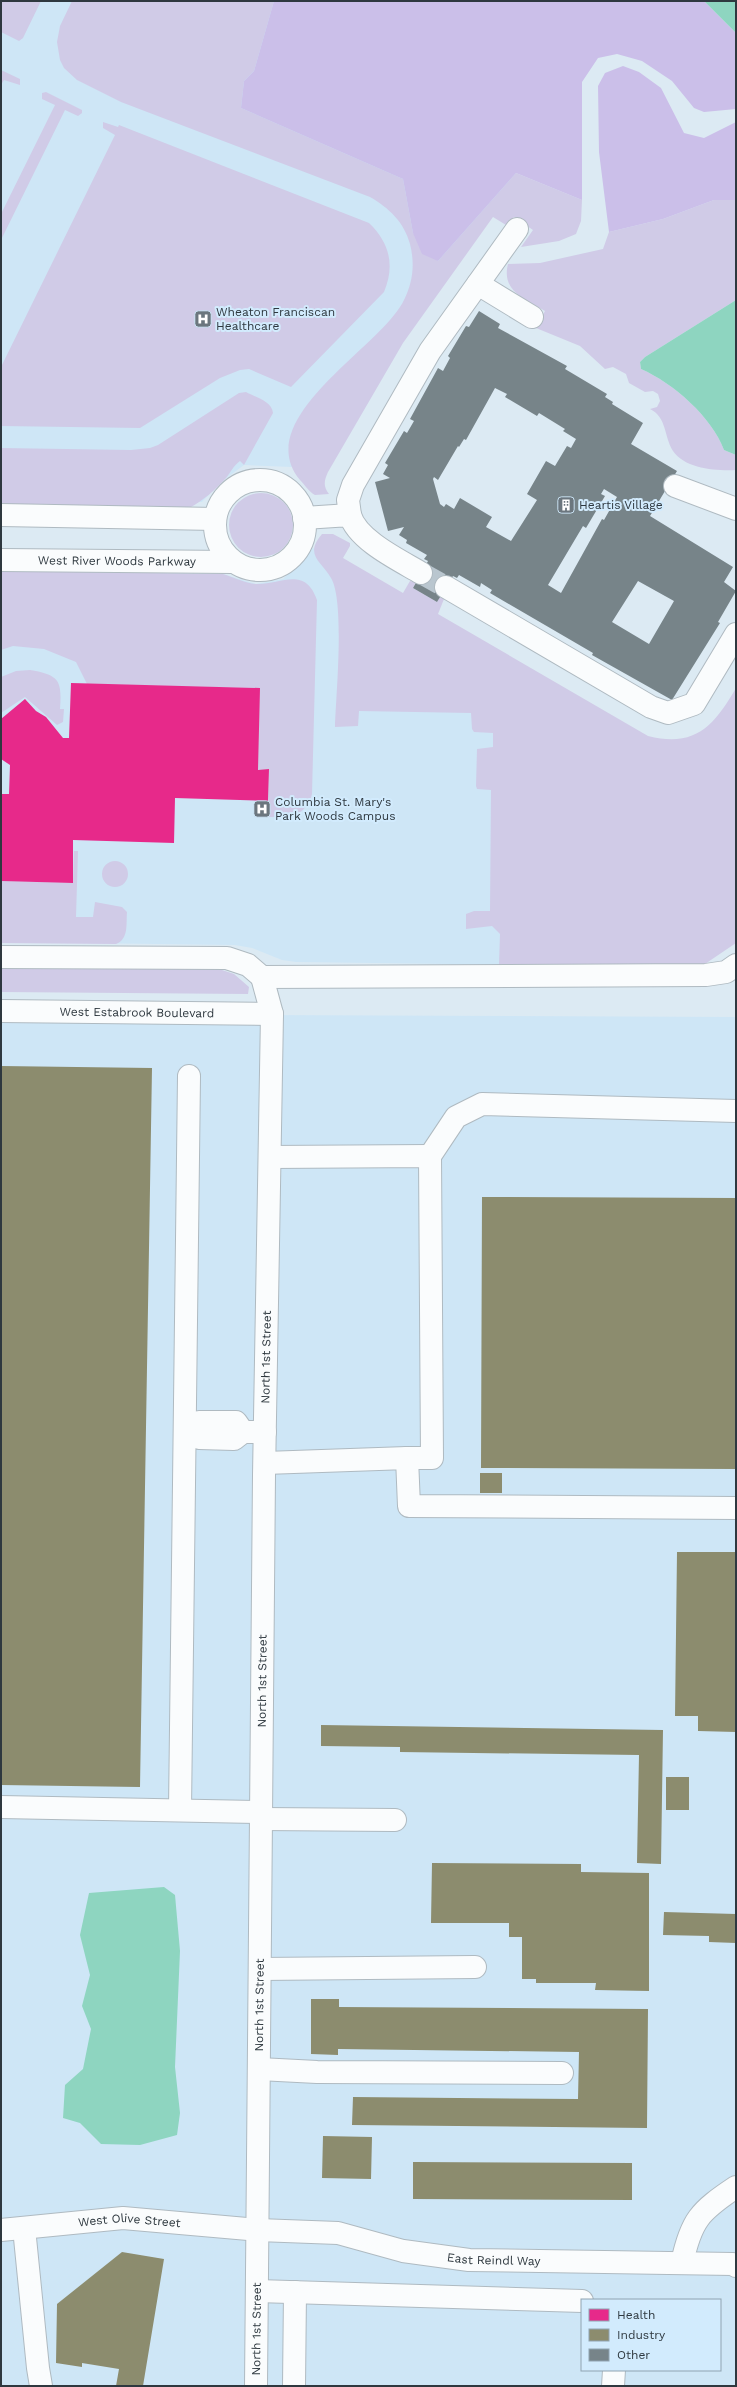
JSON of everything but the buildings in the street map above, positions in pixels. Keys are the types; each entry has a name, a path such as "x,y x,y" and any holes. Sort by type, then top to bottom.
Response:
{"street":[{"path":"421,573 360,534 352,524 348,500 353,485 430,351 517,229"},
{"path":"478,284 532,317"},
{"name":"West River Woods Parkway","path":"1,560 233,562 254,569 267,569 281,564 292,556 300,545 304,532 304,518 300,505 293,494 270,480 255,480 240,484 228,492 219,505 215,519 215,533 220,546 233,562"},
{"path":"675,486 736,509"},
{"path":"1,515 215,519"},
{"path":"304,518 350,515"},
{"path":"446,587 651,707 668,713 694,704 736,634"},
{"path":"1,957 227,958 248,965 262,977 706,975 726,972 736,965"},
{"name":"North 1st Street","path":"256,2386 265,1432 272,1014 262,977"},
{"name":"West Estabrook Boulevard","path":"1,1010 272,1014"},
{"path":"180,1810 187,1429 189,1076"},
{"path":"265,1463 432,1458 430,1156 456,1117 482,1104 736,1111"},
{"path":"270,1157 430,1156"},
{"path":"187,1429 199,1422 236,1422 243,1432 265,1432"},
{"path":"407,1458 409,1506 736,1508"},
{"path":"1,1807 180,1810 261,1815 395,1820"},
{"path":"260,1969 475,1968"},
{"path":"259,2069 316,2072 562,2073"},
{"path":"682,2263 687,2237 695,2223 706,2208 736,2187"},
{"name":"West Olive Street","path":"1,2230 123,2218 258,2230"},
{"path":"24,2228 41,2386"},
{"name":"East Reindl Way","path":"258,2230 338,2233 403,2250 469,2260 734,2265"},
{"path":"257,2291 581,2301"},
{"path":"294,2386 295,2292"},
{"path":"613,2386 614,2371"}],"shaded area":[{"name":"Wheaton Franciscan Healthcare","path":"1,1 333,1 516,173 292,467 244,465 221,482 202,502 1,504"},
{"path":"1,1 41,1 23,38 19,41 1,32"},
{"path":"72,1 274,1 254,71 244,81 241,108 403,179 413,233 438,261 516,173 582,200 581,221 576,234 559,241 521,247 533,230 514,217 508,225 506,225 493,217 403,343 328,472 325,483 329,494 315,495 300,480 289,456 292,432 305,408 325,384 391,319 404,300 411,280 413,266 412,251 404,229 395,216 370,197 121,102 77,80 64,68 60,60 57,42 60,26"},
{"path":"274,1 704,1 736,33 736,109 704,112 694,108 672,81 642,61 617,54 598,58 582,82 582,200 516,173 438,261 422,254 413,233 403,179 241,108 244,81 254,71"},
{"path":"704,1 736,1 736,33"},
{"path":"623,66 639,72 661,88 684,133 704,138 736,122 736,200 714,200 663,219 609,232 599,152 598,86 605,73"},
{"path":"1,70 20,79 20,85 4,80 1,85"},
{"path":"46,92 82,110 82,113 78,116 65,110 1,240 1,214 55,105 42,99 42,93"},
{"path":"103,122 118,127 119,125 369,223 382,239 386,247 390,264 384,292 291,387 249,369 240,370 220,378 140,428 1,426 1,367 115,135 103,128"},
{"path":"714,200 736,200 736,300 645,357 640,362 641,369 666,383 678,392 701,414 710,425 724,450 736,455 736,470 702,468 685,462 678,457 670,446 660,417 650,409 657,407 660,401 658,394 653,391 645,392 629,383 626,374 613,367 605,369 580,346 536,328 545,311 523,298 511,288 507,273 508,264 540,263 603,249 609,232 663,219"},
{"path":"736,300 736,455 724,450 710,425 690,402 666,383 641,369 640,362 645,357"},
{"path":"246,392 270,405 273,413 244,465 240,461 213,491 189,508 1,507 1,448 131,450 150,448 158,445 239,393"},
{"path":"261,493 273,496 284,502 290,513 293,525 290,537 284,548 273,554 261,557 249,554 238,548 232,537 229,525 232,513 238,502 249,496"},
{"path":"322,534 333,534 350,543 350,546 343,558 403,593 410,581 416,582 413,588 437,602 440,596 444,599 438,614 648,736 664,739 678,739 691,736 701,731 720,713 736,688 736,943 702,966 499,965 500,934 492,926 466,929 466,914 474,911 490,911 491,790 477,789 476,786 477,749 493,747 493,733 474,732 472,729 471,713 359,711 358,726 335,727 339,649 338,606 331,578 314,553 314,547"},
{"name":"Columbia St. Mary's Park Woods Campus","path":"313,548 523,676 523,965 296,962 282,960 252,948 235,945 1,942 1,571 223,574 256,584 283,579"},
{"path":"1,571 223,574 256,584 265,584 291,579 306,583 312,589 317,600 312,794 306,807 290,816 268,817 269,770 258,770 259,688 87,684 76,662 44,649 13,646 1,650"},
{"path":"30,670 48,674 57,681 61,699 60,709 64,709 63,722 57,725 25,697 1,713 1,677 16,671"},
{"path":"74,851 78,851 76,917 93,917 95,902 122,907 127,912 126,931 123,939 116,944 1,943 1,881 73,883"},
{"path":"115,861 124,865 128,874 124,883 115,887 106,883 102,874 106,865"},
{"path":"1,967 216,968 234,974 249,987 248,994 1,992"},
{"path":"1,1014 736,1017 736,2386 1,2386"},
{"path":"164,1887 175,1895 180,1951 175,2067 180,2113 177,2135 140,2145 101,2144 80,2123 63,2118 65,2085 83,2069 91,2029 82,2006 90,1975 80,1935 89,1893"}],"tunnel":[{"path":"421,573 446,587"}],"place":[{"name":"Wheaton Franciscan Healthcare","path":"203,319"},
{"name":"Heartis Village","path":"566,505"},
{"name":"Columbia St. Mary's Park Woods Campus","path":"262,809"}]}
